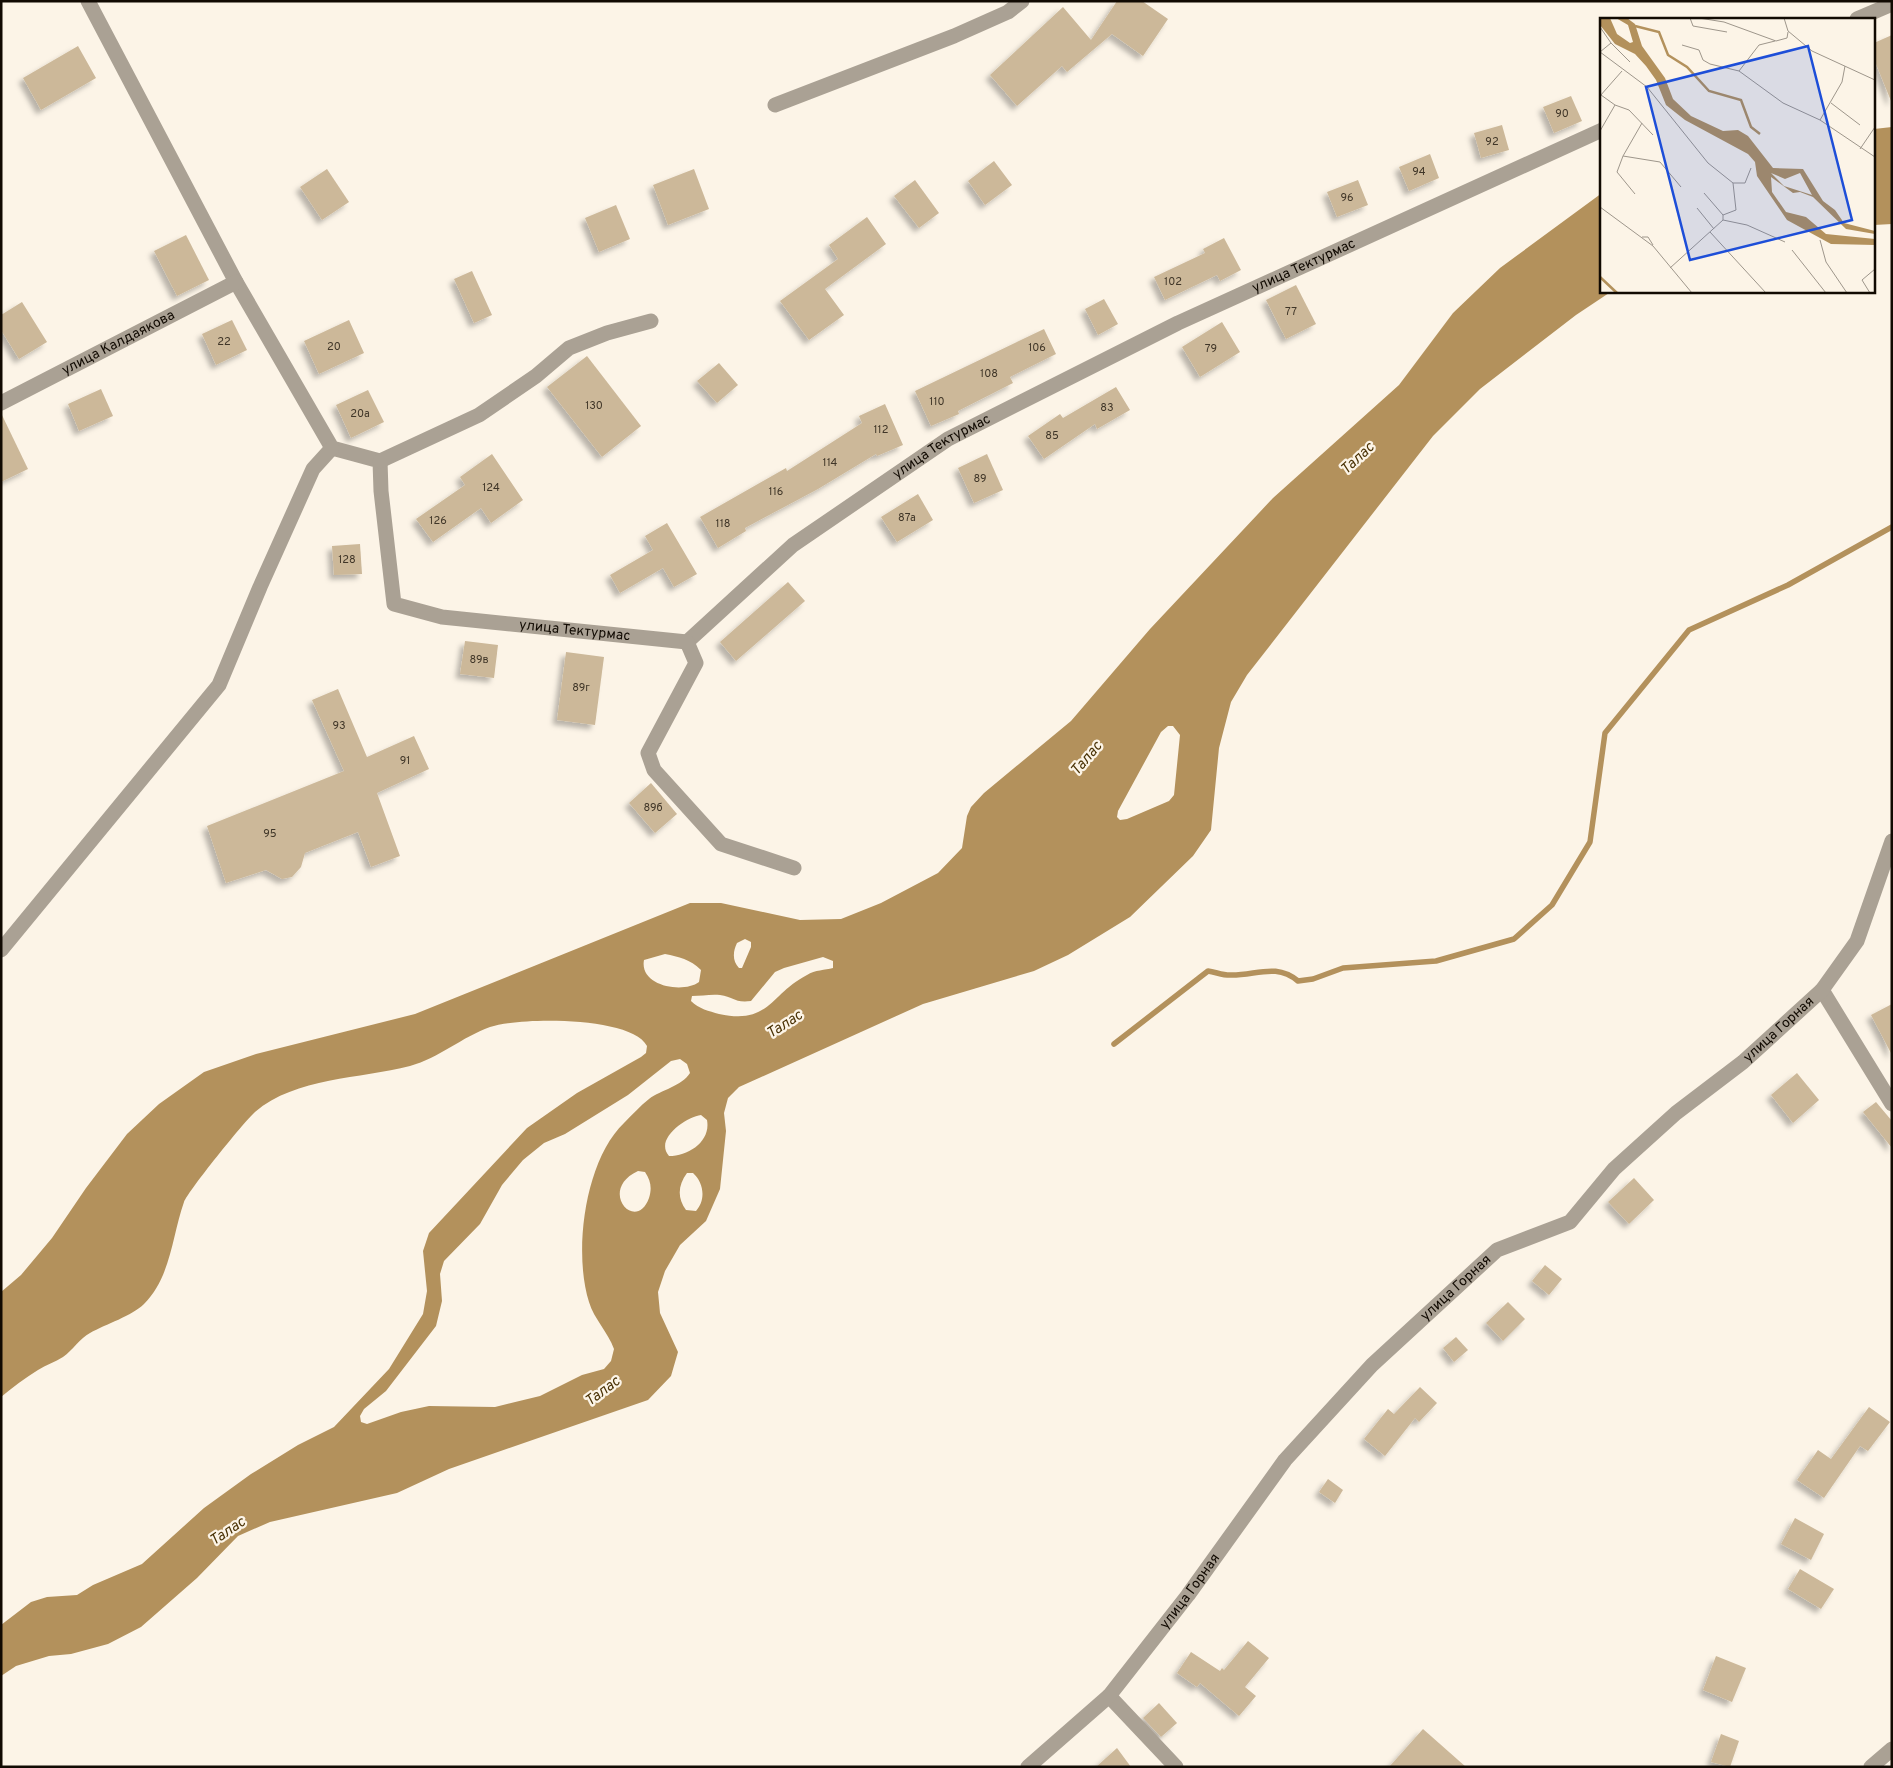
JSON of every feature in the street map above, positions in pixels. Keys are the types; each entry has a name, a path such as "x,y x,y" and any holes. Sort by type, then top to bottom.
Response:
{"street":[{"path":"88,1 236,282 332,448 380,461 479,415 536,376 569,348 607,333 650,321"},
{"path":"775,106 954,36 1008,12 1022,1"},
{"path":"1859,18 1892,4"},
{"name":"улица Тектурмас","path":"380,461 381,491 394,604 442,616 687,642 792,545 948,439 1178,323 1600,131"},
{"name":"улица Калдаякова","path":"1,403 236,282"},
{"path":"1,950 220,685 260,587 313,469 332,448"},
{"path":"687,642 696,663 648,753 654,770 722,844 794,868"},
{"name":"улица Горная","path":"1028,1767 1109,1696 1188,1595 1285,1460 1372,1365 1497,1250 1570,1222 1614,1169 1676,1113 1743,1062 1822,990 1857,941 1892,841"},
{"path":"1822,990 1892,1104"},
{"path":"1109,1696 1176,1767"},
{"path":"1871,1767 1892,1748"}],"water":[{"path":"1892,127 1892,224 1876,225 1876,129"},
{"name":"Талас","path":"1600,194 1600,292 1610,292 1576,315 1480,389 1433,436 1247,675 1231,702 1219,748 1211,830 1193,856 1130,917 1068,955 1034,971 923,1004 739,1087 728,1098 724,1113 726,1131 720,1189 706,1221 680,1245 665,1271 658,1292 660,1313 678,1352 671,1376 648,1400 449,1469 397,1493 270,1522 238,1536 197,1578 141,1627 108,1644 71,1654 49,1656 16,1666 1,1676 1,1625 31,1602 47,1597 77,1595 93,1585 142,1564 204,1508 251,1474 298,1445 334,1427 389,1369 423,1314 427,1291 423,1251 429,1233 527,1128 577,1093 641,1057 646,1053 647,1046 637,1036 620,1029 598,1024 548,1021 504,1024 480,1031 431,1058 410,1066 309,1085 271,1101 255,1112 188,1195 184,1202 165,1269 153,1293 144,1304 126,1316 86,1335 63,1357 33,1373 1,1397 1,1292 21,1275 52,1238 86,1188 127,1134 159,1104 204,1072 256,1054 415,1014 690,903 721,903 800,920 841,919 881,903 938,873 962,848 967,816 971,807 984,793 1071,721 1150,629 1273,498 1399,385 1453,313 1500,268","holes":["1168,726 1173,726 1180,735 1174,795 1169,801 1127,819 1120,820 1117,817 1118,811 1161,732","745,939 751,942 751,947 742,968 739,968 734,959 737,943","665,954 680,957 701,970 699,982 692,986 683,987 673,987 655,982 644,969 644,960","823,957 833,961 833,968 810,973 760,1012 736,1016 719,1014 701,1008 691,1001 692,996 713,995 725,996 737,1001 751,1001 775,972","680,1059 687,1064 690,1073 677,1085 646,1102 624,1123 611,1139 600,1160 586,1208 582,1258 584,1281 591,1308 614,1349 611,1361 604,1369 582,1375 540,1396 495,1407 429,1406 401,1412 367,1424 361,1422 360,1416 364,1409 386,1391 436,1326 442,1301 440,1274 444,1261 480,1224 502,1185 523,1160 544,1143 565,1134 628,1095 671,1061","701,1115 707,1120 706,1134 702,1141 691,1150 669,1156 665,1149 669,1136 680,1124","638,1171 645,1172 650,1182 649,1198 643,1208 636,1212 629,1210 623,1205 620,1197 621,1188 626,1179","687,1173 693,1173 700,1182 702,1197 696,1211 686,1210 681,1201 680,1187"]}],"building":[{"path":"1117,1 1142,1 1168,19 1143,56 1112,34 1067,72 1062,66 1017,106 990,75 1063,7 1091,40"},
{"path":"1892,35 1892,101 1876,64 1876,42"},
{"path":"78,46 96,78 41,110 23,78"},
{"path":"1571,96 1582,121 1554,133 1543,107"},
{"path":"1502,125 1509,150 1481,158 1474,133"},
{"path":"1430,154 1439,178 1409,191 1399,167"},
{"path":"994,161 1012,185 985,205 968,181"},
{"path":"327,169 349,202 322,220 300,187"},
{"path":"694,169 709,209 668,225 653,185"},
{"path":"915,180 939,213 919,228 894,196"},
{"path":"1358,180 1368,205 1337,217 1327,192"},
{"path":"616,205 630,239 599,252 585,218"},
{"path":"867,217 886,244 825,289 844,315 809,340 780,301 838,259 829,245"},
{"path":"186,235 209,280 177,296 154,251"},
{"path":"1224,238 1241,270 1220,281 1217,275 1165,300 1154,277 1205,253 1203,249"},
{"path":"472,271 492,315 474,323 454,279"},
{"path":"1296,285 1316,324 1286,339 1266,300"},
{"path":"1104,299 1118,324 1098,335 1085,309"},
{"path":"22,302 47,342 19,359 1,330 1,315"},
{"path":"232,320 247,350 216,365 202,334"},
{"path":"349,320 364,353 319,374 304,341"},
{"path":"1222,322 1240,352 1200,377 1182,347"},
{"path":"1044,329 1056,354 1010,377 1013,383 958,411 959,414 931,426 915,391"},
{"path":"587,356 641,426 602,457 547,387"},
{"path":"719,363 738,385 717,403 697,381"},
{"path":"1116,387 1130,410 1097,429 1095,424 1044,459 1028,436 1060,414 1063,418"},
{"path":"101,389 113,416 79,431 68,404"},
{"path":"368,390 384,422 351,438 336,405"},
{"path":"885,404 903,445 877,456 876,454 818,489 745,528 746,531 718,548 700,517 786,468 787,471 862,423 859,416"},
{"path":"1,413 28,469 1,482"},
{"path":"492,454 523,500 491,523 481,508 433,542 416,519 465,485 460,477"},
{"path":"987,454 1003,490 974,503 958,468"},
{"path":"918,494 933,520 897,542 881,517"},
{"path":"667,523 697,574 674,587 663,568 620,593 610,575 653,550 645,536"},
{"path":"360,544 362,574 334,575 332,546"},
{"path":"788,582 805,601 736,661 720,642"},
{"path":"465,641 498,645 494,678 460,674"},
{"path":"566,652 604,657 595,725 557,720"},
{"path":"338,689 367,757 414,736 429,769 377,793 400,856 371,867 358,832 305,853 301,867 292,877 282,879 266,870 226,883 207,826 344,771 312,700"},
{"path":"651,783 677,814 655,833 629,803"},
{"path":"1892,1004 1892,1055 1871,1015"},
{"path":"1797,1073 1819,1100 1793,1123 1771,1095"},
{"path":"1876,1102 1892,1121 1892,1148 1863,1112"},
{"path":"1634,1178 1654,1200 1629,1224 1608,1202"},
{"path":"1545,1265 1562,1279 1549,1295 1532,1281"},
{"path":"1508,1302 1525,1319 1503,1341 1486,1323"},
{"path":"1456,1337 1468,1350 1454,1362 1443,1348"},
{"path":"1420,1387 1437,1403 1419,1422 1415,1418 1385,1456 1364,1439 1388,1409 1394,1414"},
{"path":"1869,1407 1890,1422 1868,1451 1860,1446 1824,1498 1797,1480 1818,1450 1831,1459"},
{"path":"1328,1479 1343,1490 1335,1503 1319,1492"},
{"path":"1795,1518 1824,1534 1811,1560 1781,1544"},
{"path":"1800,1569 1834,1589 1821,1609 1788,1589"},
{"path":"1248,1641 1269,1658 1245,1687 1256,1696 1239,1716 1200,1683 1197,1687 1177,1673 1191,1652 1220,1671 1222,1668 1224,1670"},
{"path":"1716,1656 1746,1668 1732,1702 1703,1690"},
{"path":"1159,1703 1177,1723 1161,1737 1143,1718"},
{"path":"1423,1729 1466,1767 1389,1767"},
{"path":"1721,1734 1739,1741 1730,1767 1711,1762"},
{"path":"1117,1748 1131,1767 1096,1767"}],"waterway":[{"path":"1114,1044 1208,971 1229,975 1274,971 1282,972 1298,981 1313,979 1343,968 1436,961 1514,939 1552,905 1590,842 1605,733 1689,630 1788,585 1892,527"}]}
